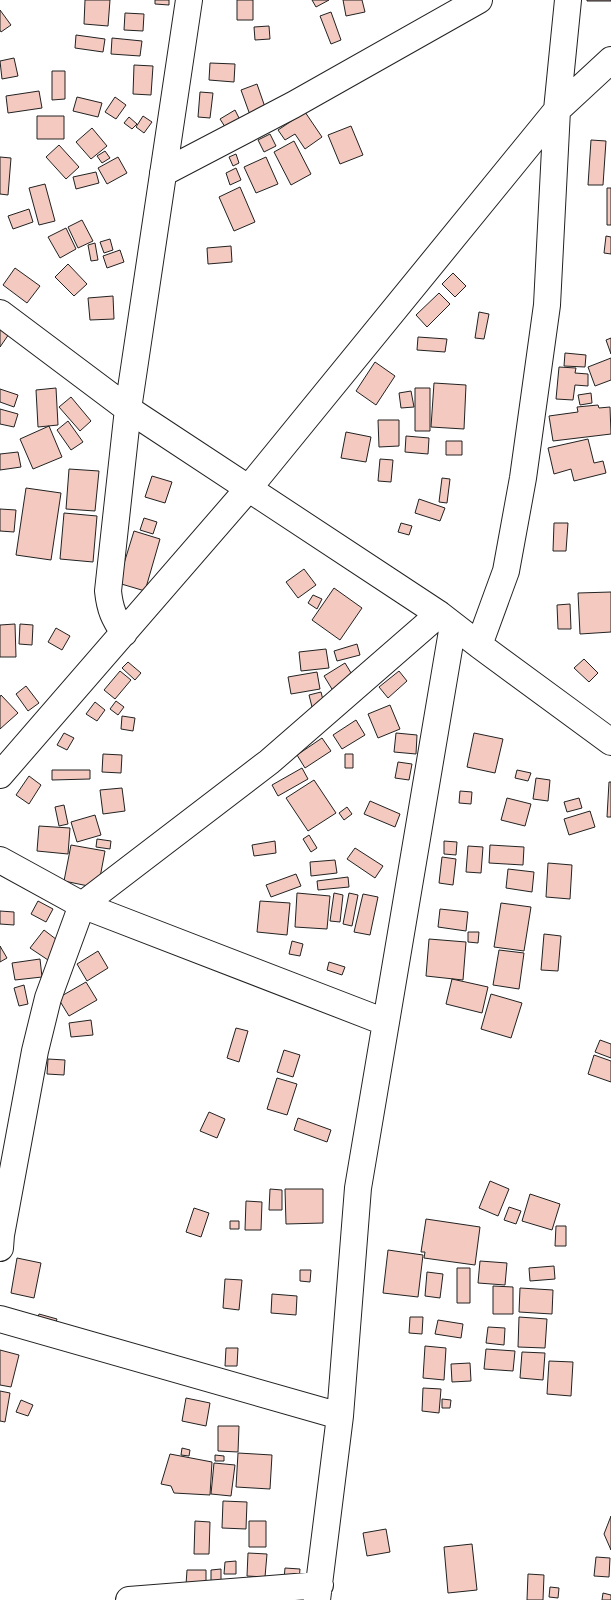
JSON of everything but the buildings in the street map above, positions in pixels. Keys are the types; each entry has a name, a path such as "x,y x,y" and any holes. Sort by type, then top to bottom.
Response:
{"street":[{"path":"124,633 113,618 108,591 128,409 189,0"},
{"path":"162,173 293,105 479,0"},
{"path":"479,645 506,571 523,478 548,305 556,110 568,0"},
{"path":"0,775 248,489 556,110 611,60"},
{"path":"0,313 128,409 446,619 611,742"},
{"path":"0,1248 35,1051 48,998 82,905 269,762 446,619"},
{"path":"129,1600 318,1593 340,1416 358,1188 446,619"},
{"path":"0,860 82,905 385,1022"},
{"path":"0,1319 340,1416"}]}
